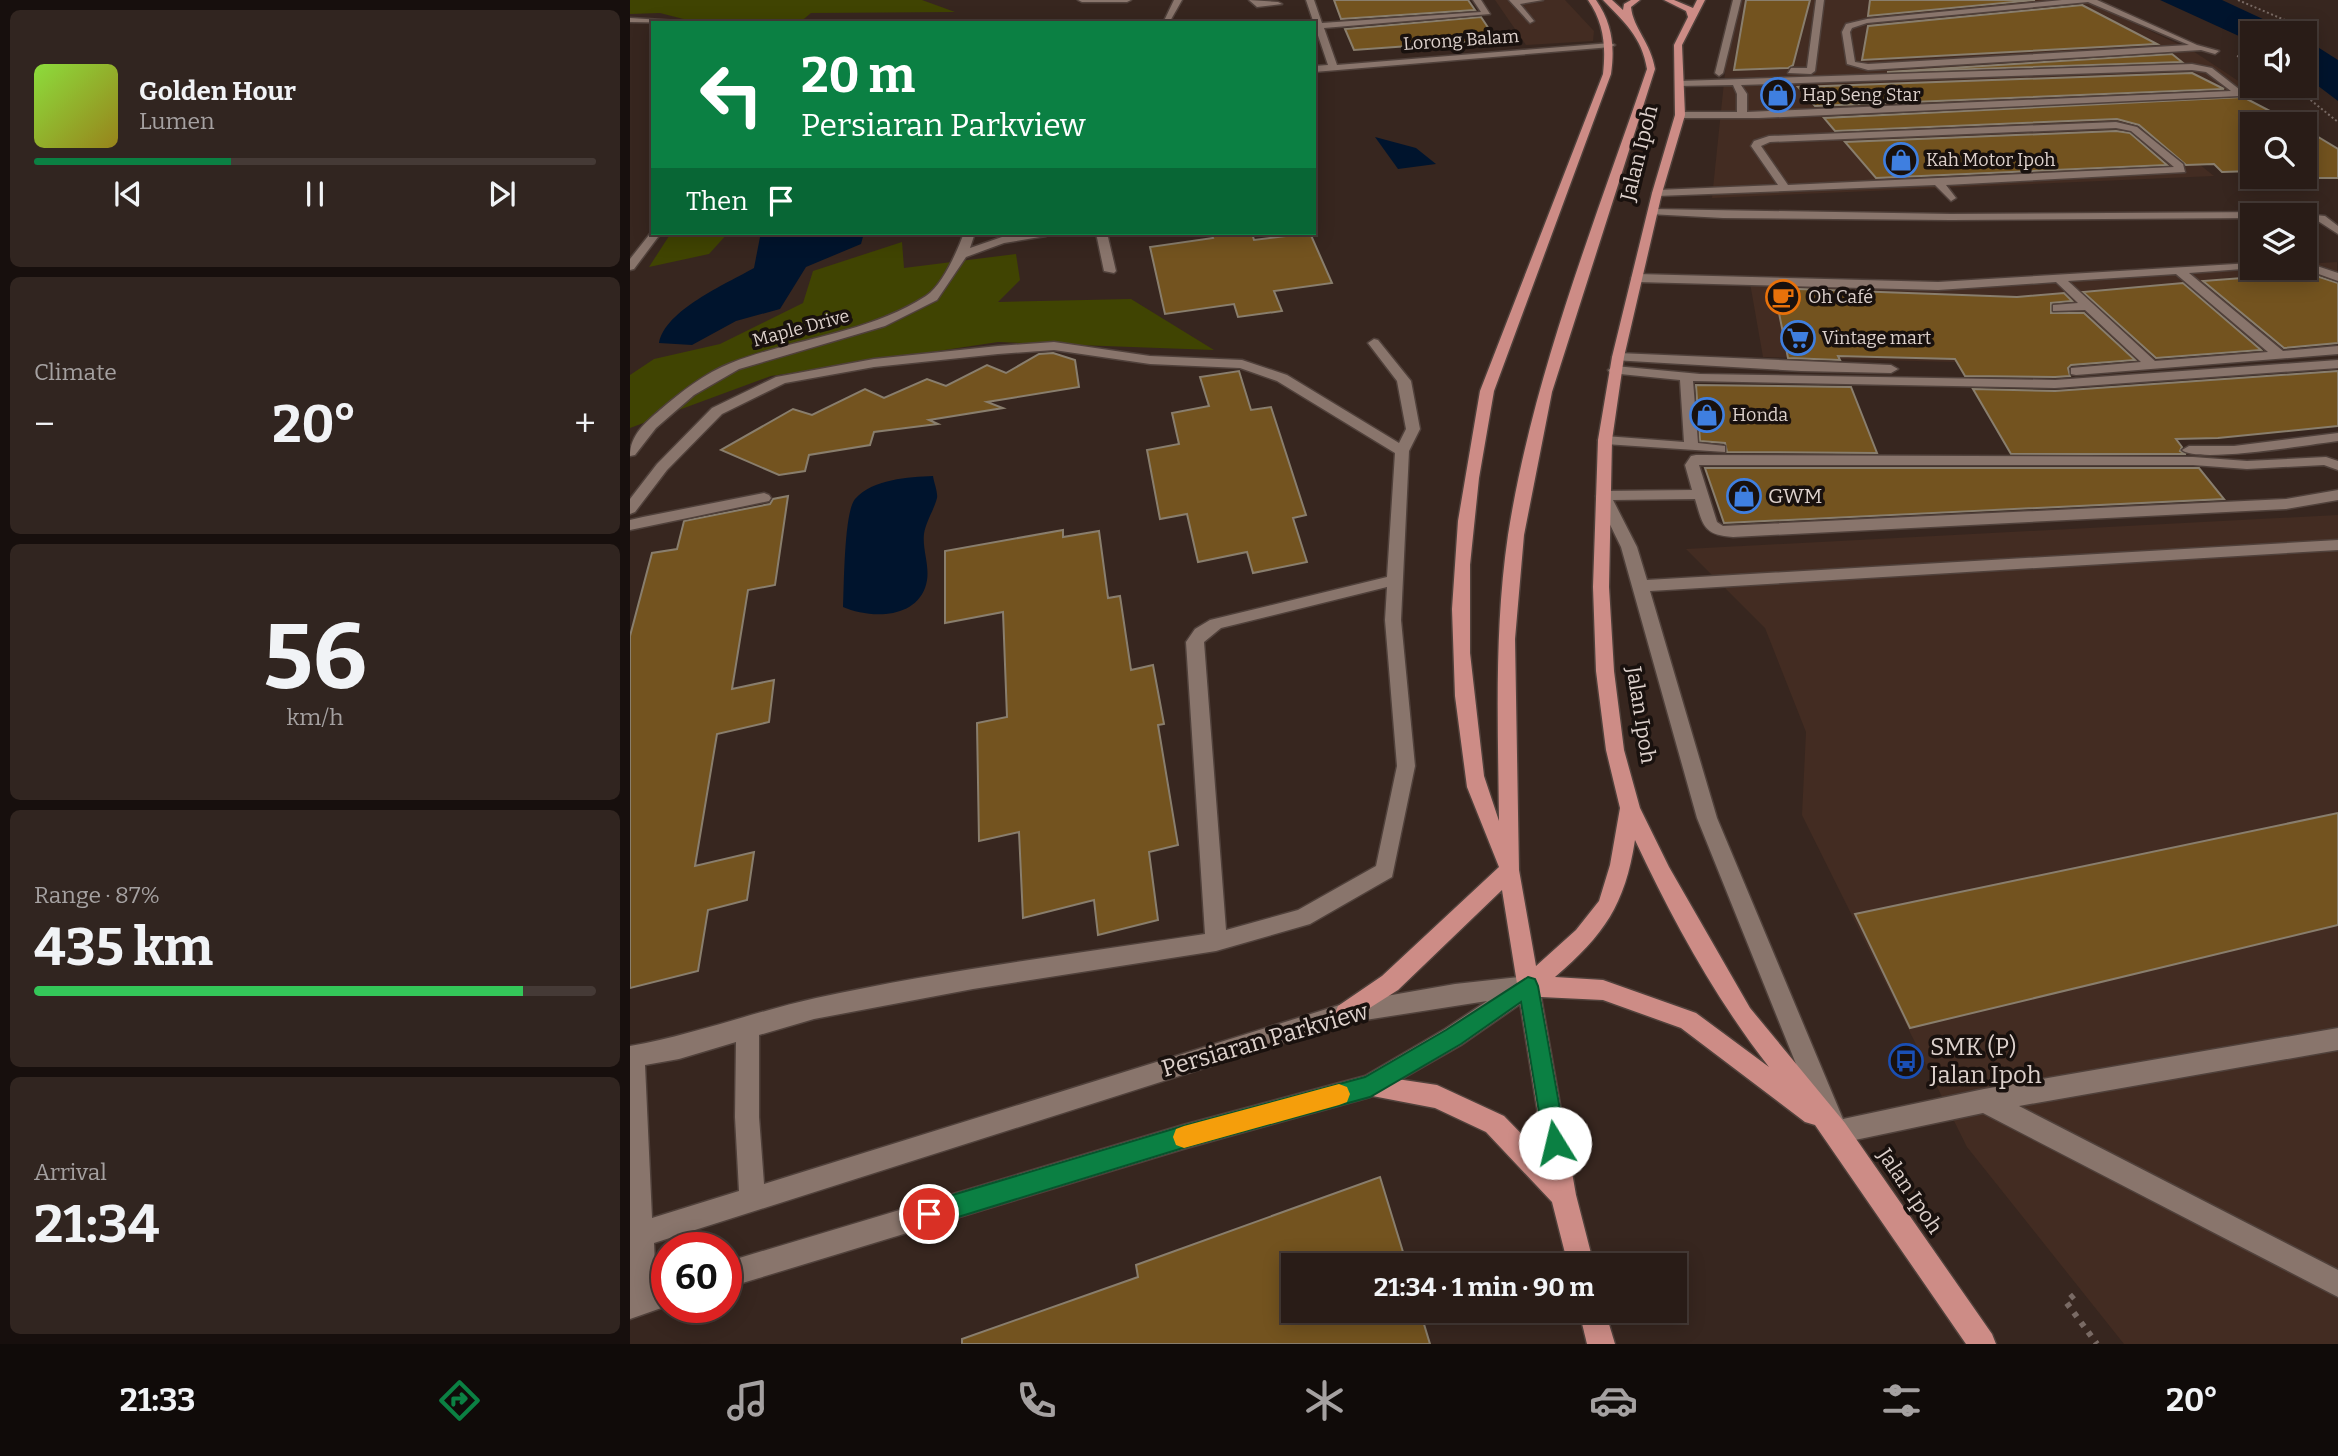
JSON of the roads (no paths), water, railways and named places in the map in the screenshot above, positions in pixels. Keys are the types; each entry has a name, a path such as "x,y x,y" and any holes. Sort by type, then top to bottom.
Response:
{"main road":[{"path":"1346,1013 1390,983 1509,870 1477,788 1464,708 1460,624 1465,525 1476,442 1487,391 1607,74 1611,45 1604,14 1592,0"},
{"name":"Jalan Ipoh","path":"1578,1253 1563,1195 1509,870 1506,639 1516,535 1545,391 1651,69 1647,46 1628,20 1607,0"},
{"path":"1628,20 1627,6 1636,0"},
{"path":"1668,0 1689,10 1692,17"},
{"name":"Jalan Ipoh","path":"1700,0 1678,45 1680,115 1655,202 1617,363 1605,440 1601,587 1605,671 1615,750 1630,808 1661,873 1742,1015 1836,1132 1982,1344"},
{"path":"1528,986 1568,953 1602,917 1619,874 1630,808"},
{"path":"1528,986 1603,990 1688,1020 1836,1132"},
{"path":"1370,1086 1437,1097 1495,1124 1563,1195"},
{"path":"1595,1323 1601,1344"}],"street":[{"path":"1082,0 1127,0"},
{"path":"1166,21 1178,0"},
{"path":"1253,0 1257,5 1278,4"},
{"path":"1310,0 1333,66"},
{"path":"1320,26 1486,14 1477,0"},
{"path":"1513,1 1539,0"},
{"path":"1719,74 1737,0"},
{"path":"1680,79 1719,74 1811,71 1820,0"},
{"path":"2201,47 1868,67 1851,64 1846,32 1849,26 1867,21 2088,0 2216,51"},
{"path":"1513,1 1531,21"},
{"path":"630,19 654,21"},
{"name":"Lorong Balam","path":"1316,69 1611,45"},
{"path":"1680,79 1736,83 2192,67 2209,70 2240,93 1742,115 1680,115"},
{"path":"1885,79 1894,88"},
{"path":"1736,83 1742,94 1742,115"},
{"path":"1903,98 1912,108"},
{"path":"1655,202 1785,188 2181,170 2134,129 2116,125 1769,139 1757,143 1756,146 1785,188"},
{"path":"1938,182 1951,198"},
{"path":"1655,202 1723,215 2240,215"},
{"path":"2317,218 2338,231"},
{"path":"630,267 654,235"},
{"name":"Maple Drive","path":"630,452 651,425 689,392 734,366 846,335 909,311 933,297 962,256 967,235"},
{"path":"962,256 1002,240 1033,235"},
{"path":"1101,235 1110,271"},
{"path":"1637,278 1938,286 2240,267"},
{"path":"2317,269 2338,277"},
{"path":"2179,271 2280,355"},
{"path":"2060,280 2152,365"},
{"path":"2057,308 2088,306"},
{"path":"647,1300 635,1236 632,1057 679,1048 814,1009 973,979 1216,942 1303,918 1385,871 1406,766 1393,620 1402,451 1413,429 1404,381 1374,343"},
{"path":"630,509 662,467 717,411 781,380 874,363 998,350 1054,346 1150,360 1242,364 1282,378 1402,451"},
{"path":"1617,363 1674,360 1801,367 2051,373 2338,350"},
{"path":"1617,363 1686,377 2055,384 2338,364"},
{"path":"1686,377 1691,446"},
{"path":"1605,440 1740,451 2234,450 2338,437"},
{"path":"2338,466 2326,461 2247,465 2193,461 1696,459 1692,465 1710,524 1719,531 1732,532 2286,504 2338,495"},
{"path":"1702,494 1602,496 1629,547 1707,818 1836,1132 1984,1101 2338,1039"},
{"path":"630,526 648,520 764,498"},
{"path":"1640,586 2338,545"},
{"path":"1216,942 1195,642 1201,633 1216,624 1395,580"},
{"path":"742,1270 1183,1137 1370,1086 1453,1037 1528,986"},
{"name":"Persiaran Parkview","path":"635,1236 1346,1013 1455,994 1528,986"},
{"path":"748,1028 747,1117 752,1198"},
{"path":"1984,1101 2338,1284"}],"water":[{"path":"2160,0 2222,0 2267,21 2240,21 2240,37"},
{"path":"2317,47 2338,60 2338,101 2317,85"},
{"path":"1375,137 1416,148 1436,164 1398,169"},
{"path":"863,235 861,244 806,267 780,309 736,321 692,345 659,343 672,320 684,309 754,268 760,237"},
{"path":"933,476 937,498 924,534 928,574 925,588 919,598 911,606 889,614 865,613 843,607 847,534 851,507 855,499 862,492 881,483 902,478"}],"place":[{"name":"Hap Seng Star","path":"1778,95"},
{"name":"Kah Motor Ipoh","path":"1901,160"},
{"name":"Oh Café","path":"1783,297"},
{"name":"Vintage mart","path":"1798,338"},
{"name":"Honda","path":"1707,415"},
{"name":"GWM","path":"1744,496"},
{"name":"SMK (P) Jalan Ipoh","path":"1906,1061"}]}
